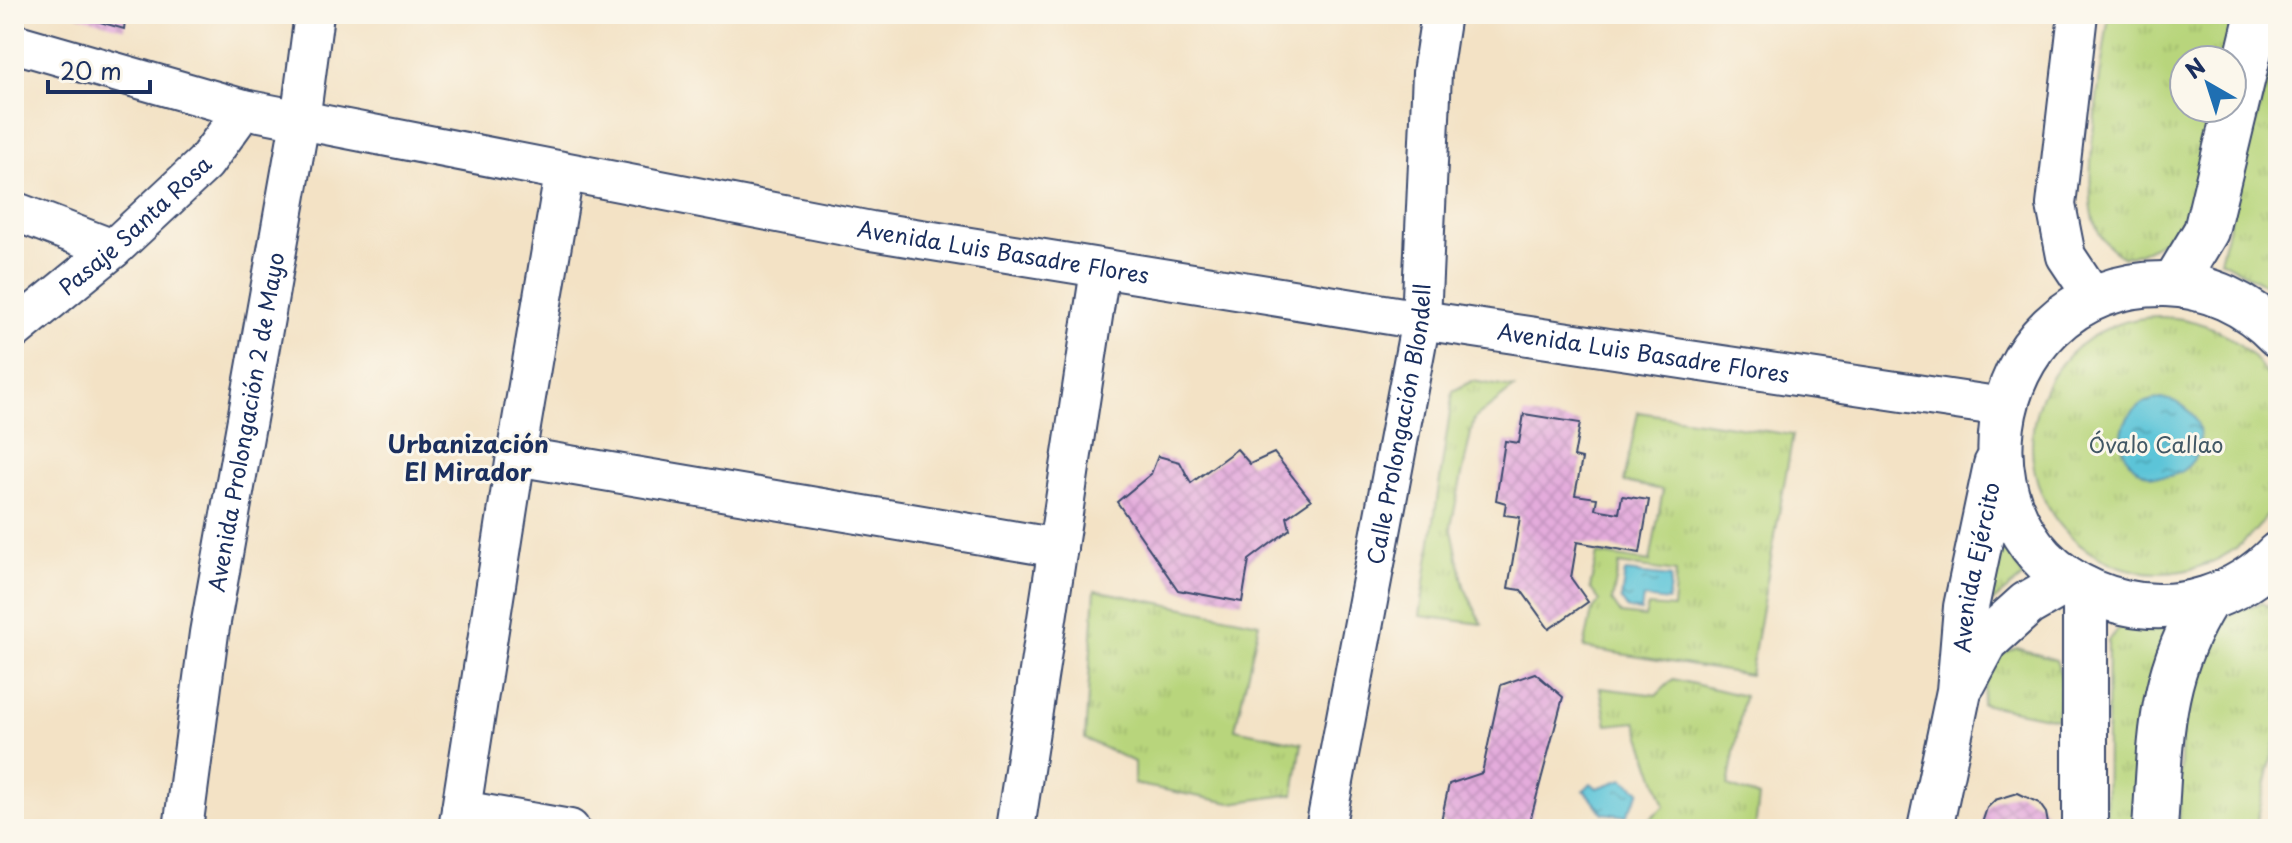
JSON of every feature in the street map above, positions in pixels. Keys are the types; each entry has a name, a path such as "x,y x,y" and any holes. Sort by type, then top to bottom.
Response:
{"main road":[{"path":"2174,284 2206,231 2258,14"},
{"path":"2278,335 2255,314 2230,299 2202,289 2174,284 2120,289 2094,298 2062,317 2036,342 2016,373 2001,427 2006,495 2020,528 2050,565 2077,584 2135,605 2162,607 2207,599 2240,584 2278,554"},
{"name":"Avenida Ejército","path":"1930,829 1959,691 1966,607 2001,427"},
{"path":"2077,584 2085,829"},
{"name":"Avenida Ejército","path":"1959,691 1986,641 2027,604 2077,584"},
{"path":"2155,829 2163,712 2171,676 2185,634 2207,599"}],"street":[{"name":"Avenida Prolongación 2 de Mayo","path":"183,829 209,633 300,121 314,14"},
{"name":"Calle Prolongación Blondell","path":"1325,829 1421,320 1432,73 1441,14"},
{"path":"2078,14 2056,205 2066,256 2094,298"},
{"name":"Avenida Luis Basadre Flores","path":"14,43 244,109 564,174 1100,270 1421,320 2001,427"},
{"name":"Pasaje Santa Rosa","path":"14,330 113,249 205,163 244,109"},
{"path":"564,174 516,456 460,820 570,829"},
{"path":"14,211 113,249"},
{"path":"1015,829 1100,270"},
{"path":"516,456 1058,548"}],"green space":[{"path":"2109,14 2236,14 2229,44 2168,44 2168,124 2213,124 2207,157 2202,180 2184,220 2170,236 2150,248 2124,257 2111,248 2096,226 2090,182 2094,122"},
{"path":"2275,48 2278,49 2278,292 2220,260"},
{"name":"Óvalo Callao","path":"2160,317 2197,323 2220,332 2241,346 2259,364 2278,396 2288,445 2282,482 2273,505 2259,526 2241,544 2209,563 2160,573 2123,567 2100,558 2079,544 2061,526 2042,494 2032,445 2038,408 2047,385 2061,364 2079,346 2111,327"},
{"path":"1472,381 1514,388 1474,419 1451,526 1464,586 1482,624 1420,616 1453,391"},
{"path":"1638,412 1793,435 1750,675 1584,648 1592,611 1600,601 1590,588 1597,554 1650,562 1663,490 1624,482","holes":["1619,564 1676,572 1673,608 1648,606 1645,617 1621,614 1612,601"]},
{"path":"2002,539 2023,577 1983,609"},
{"path":"1095,590 1259,623 1235,729 1302,743 1294,794 1231,803 1134,784 1134,762 1085,739"},
{"path":"2262,603 2278,612 2278,731 2255,829 2178,829 2183,707 2210,632 2236,610"},
{"path":"2123,624 2162,626 2168,632 2135,829 2106,829 2108,640"},
{"path":"2017,648 2056,660 2062,679 2057,719 1982,704 1990,668 1999,656"},
{"path":"1673,679 1744,696 1728,786 1759,797 1755,829 1636,829 1665,806 1636,722 1607,725 1600,688 1657,695"}],"water":[{"path":"2161,399 2176,402 2189,410 2197,423 2200,438 2197,453 2189,466 2176,474 2161,477 2146,474 2133,466 2125,453 2122,438 2125,423 2133,410 2146,402"},
{"path":"1625,572 1671,577 1668,601 1643,598 1641,611 1628,609 1621,599"},
{"path":"1623,779 1640,791 1626,816 1603,813 1584,790 1591,783 1597,788"}],"building":[{"path":"126,14 124,29 76,15"},
{"path":"1524,414 1580,423 1574,457 1582,459 1575,495 1597,498 1595,509 1619,513 1622,496 1649,500 1640,553 1577,542 1571,578 1588,602 1549,629 1521,590 1508,588 1520,517 1504,515 1506,503 1496,500 1505,441 1519,443"},
{"path":"1237,449 1250,464 1274,453 1311,500 1287,517 1290,529 1249,560 1242,602 1178,590 1117,502 1151,474 1158,456 1180,462 1191,483"},
{"path":"1535,673 1563,697 1528,829 1450,829 1441,821 1449,784 1482,773 1501,685"},
{"path":"2018,793 2039,803 2046,813 2049,829 1980,829 1987,808 1995,800"}],"district":[{"name":"Urbanización El Mirador","path":"468,459"}]}
